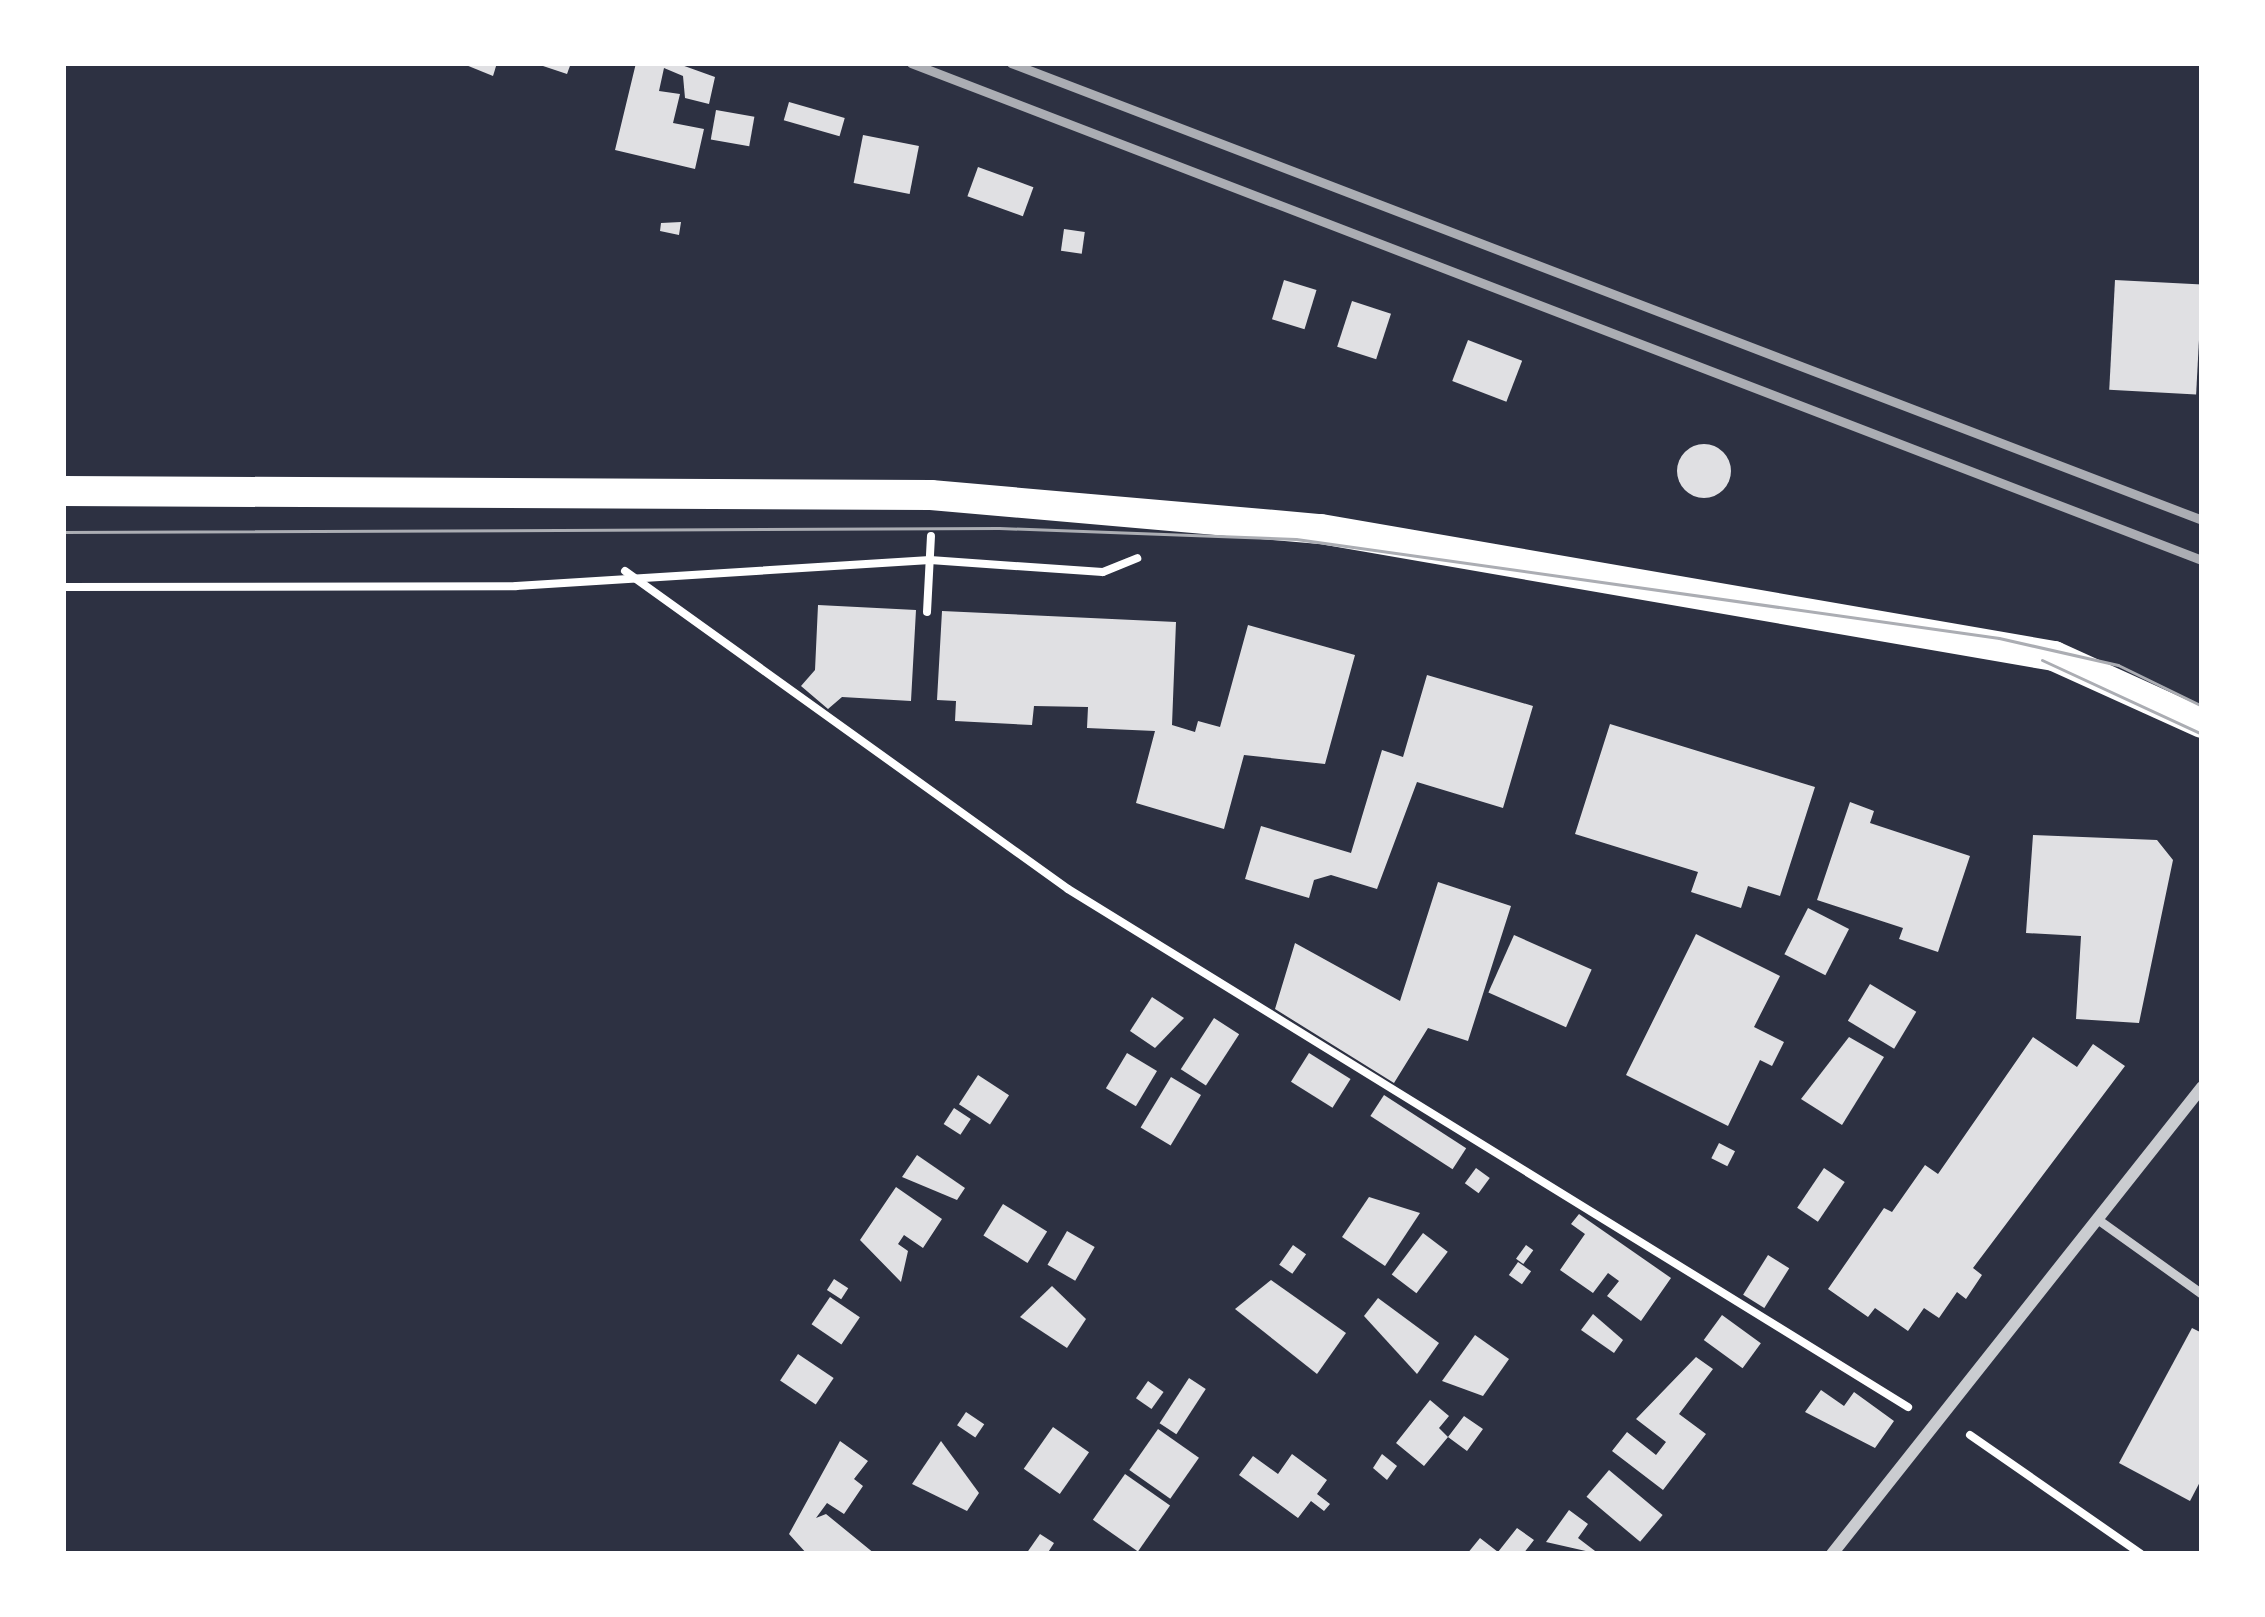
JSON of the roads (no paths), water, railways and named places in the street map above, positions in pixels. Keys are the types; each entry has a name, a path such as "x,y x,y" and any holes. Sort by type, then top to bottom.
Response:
{"main road":[{"path":"63,490 931,495 1321,530 1896,624 2054,656 2202,723"}],"street":[{"path":"1832,1554 2202,1087"}],"lane":[{"path":"2100,1220 2202,1294"}],"tram line":[{"path":"63,532 999,528 1296,539 1999,638 2118,665 2202,706"},
{"path":"2042,660 2202,734"}],"railway":[{"path":"911,63 2202,560"},
{"path":"1011,63 2202,520"}]}
